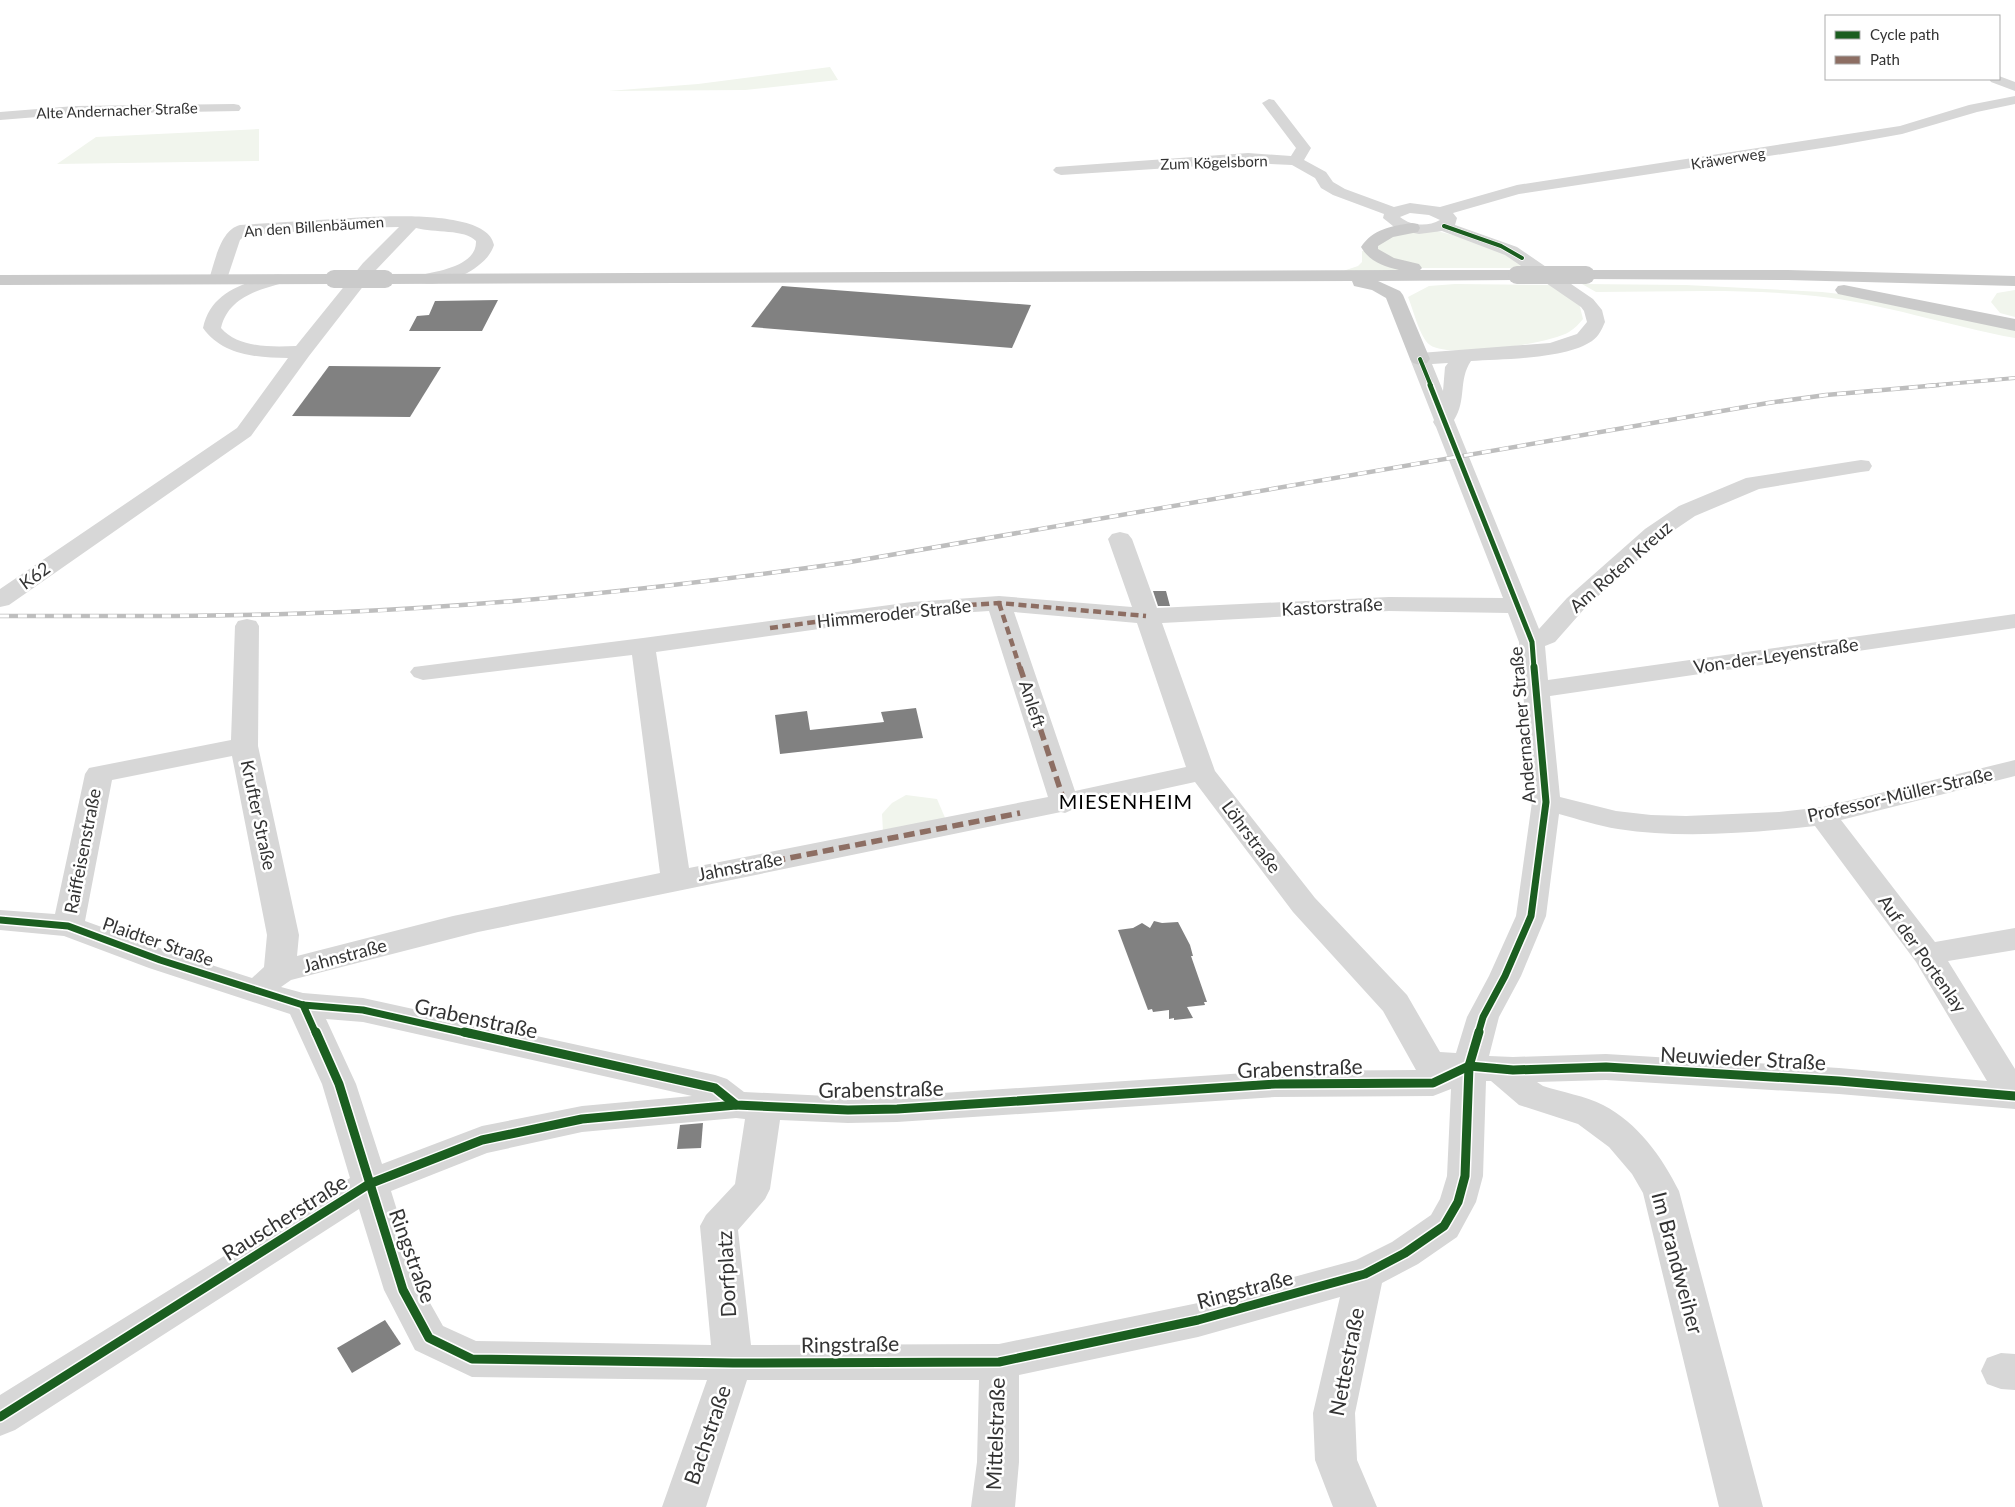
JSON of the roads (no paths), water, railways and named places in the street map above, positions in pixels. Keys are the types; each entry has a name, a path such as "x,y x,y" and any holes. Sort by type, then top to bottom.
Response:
{"main road":[{"path":"1400,221 1391,232 1377,238 1371,244 1370,250 1380,258 1396,264 1459,276"},
{"path":"1306,276 1338,270 1355,264 1359,259 1359,242 1400,221"},
{"path":"0,280 1663,275 2015,270"},
{"path":"1788,274 2015,282"},
{"path":"1663,275 1855,291 2015,325"},
{"path":"1306,276 1370,283 1386,289 1394,295 1417,352"},
{"path":"1394,295 1397,290 1413,284 1459,276"},
{"path":"2015,282 1970,286 1958,291 1954,298 1962,307 1969,311 2015,325"}],"street":[{"path":"1998,80 2015,87"},
{"name":"Kräwerweg","path":"1442,219 1517,190 1835,142 1902,130 1974,108 2015,100"},
{"path":"1269,103 1304,148 1294,161 1321,175 1326,185 1400,221 1426,229 1442,219"},
{"name":"Alte Andernacher Straße","path":"0,116 76,110 234,108"},
{"name":"Zum Kögelsborn","path":"1061,170 1248,158 1294,161"},
{"path":"1400,221 1410,208 1442,219 1517,254 1576,294 1593,310 1596,316 1596,322 1590,333 1566,346 1438,363 1417,352"},
{"name":"An den Billenbäumen","path":"218,280 232,238 240,230 377,221 413,222"},
{"path":"413,222 439,227 467,229"},
{"path":"413,222 449,223 481,235 485,240 486,245 480,257 471,264 457,271 427,279"},
{"name":"K62","path":"0,600 244,432 302,352 369,267 413,222"},
{"path":"397,237 439,227"},
{"path":"480,257 482,264 489,271 510,278"},
{"path":"277,279 248,289 227,301 216,314 212,328 221,339 239,346 271,352 302,352"},
{"path":"192,280 217,285 224,289 228,295 227,301"},
{"path":"266,346 300,336 323,325"},
{"path":"239,346 286,346 302,352"},
{"name":"Andernacher Straße","path":"1417,352 1443,422 1532,642 1546,802 1530,916 1505,976 1483,1017 1484,1067"},
{"path":"1443,422 1450,414 1455,367 1466,358"},
{"name":"Am Roten Kreuz","path":"1532,642 1546,637 1576,603 1653,534 1687,511 1754,483 1861,466"},
{"name":"Löhrstraße","path":"1120,539 1202,772 1304,905 1357,960 1394,1003 1430,1064 1484,1067"},
{"name":"Himmeroder Straße","path":"423,672 643,646 887,612 999,604 1146,616"},
{"name":"Anleft","path":"999,604 1065,804"},
{"name":"Kastorstraße","path":"1146,616 1389,604 1517,606"},
{"name":"Von-der-Leyenstraße","path":"1536,690 2015,621"},
{"name":"Krufter Straße","path":"246,626 244,746 283,935 280,972"},
{"path":"643,646 676,880"},
{"name":"Raiffeisenstraße","path":"68,926 99,774 244,746"},
{"name":"Professor-Müller-Straße","path":"1546,802 1616,820 1651,824 1738,824 1822,816 2015,768"},
{"name":"Jahnstraße","path":"280,972 475,922 676,880 1065,804 1202,772"},
{"name":"Auf der Portenlay","path":"1822,816 1927,954 2015,1096"},
{"name":"Plaidter Straße","path":"0,920 68,926 160,960 303,1005"},
{"path":"1927,954 2015,939"},
{"path":"255,990 280,972"},
{"name":"Grabenstraße","path":"303,1005 364,1010 715,1088 750,1105 848,1110 897,1109 1275,1084 1433,1083 1484,1067"},
{"name":"Ringstraße","path":"303,1005 340,1084 369,1184 403,1290 429,1338 472,1359 733,1363 999,1362 1198,1320 1365,1274 1405,1254 1444,1226 1458,1202 1465,1176 1484,1067"},
{"name":"Neuwieder Straße","path":"1484,1067 1616,1068 1839,1080 2015,1096"},
{"name":"Im Brandweiher","path":"1484,1067 1532,1096 1590,1114 1622,1136 1645,1164 1661,1191 1702,1361 1741,1507"},
{"name":"Rauscherstraße","path":"0,1417 369,1184 482,1140 582,1119 750,1105"},
{"name":"Dorfplatz","path":"733,1363 719,1226 752,1189 750,1105"},
{"name":"Nettestraße","path":"1355,1507 1336,1460 1334,1413 1365,1274"},
{"name":"Mittelstraße","path":"993,1507 998,1462 999,1362"},
{"name":"Bachstraße","path":"684,1507 733,1363"}],"railway":[{"path":"1925,386 2015,378"},
{"path":"0,616 300,614 470,605 660,587 850,562 1768,403 1826,395 1939,385"}],"district":[{"name":"MIESENHEIM","path":"1126,802"}]}
